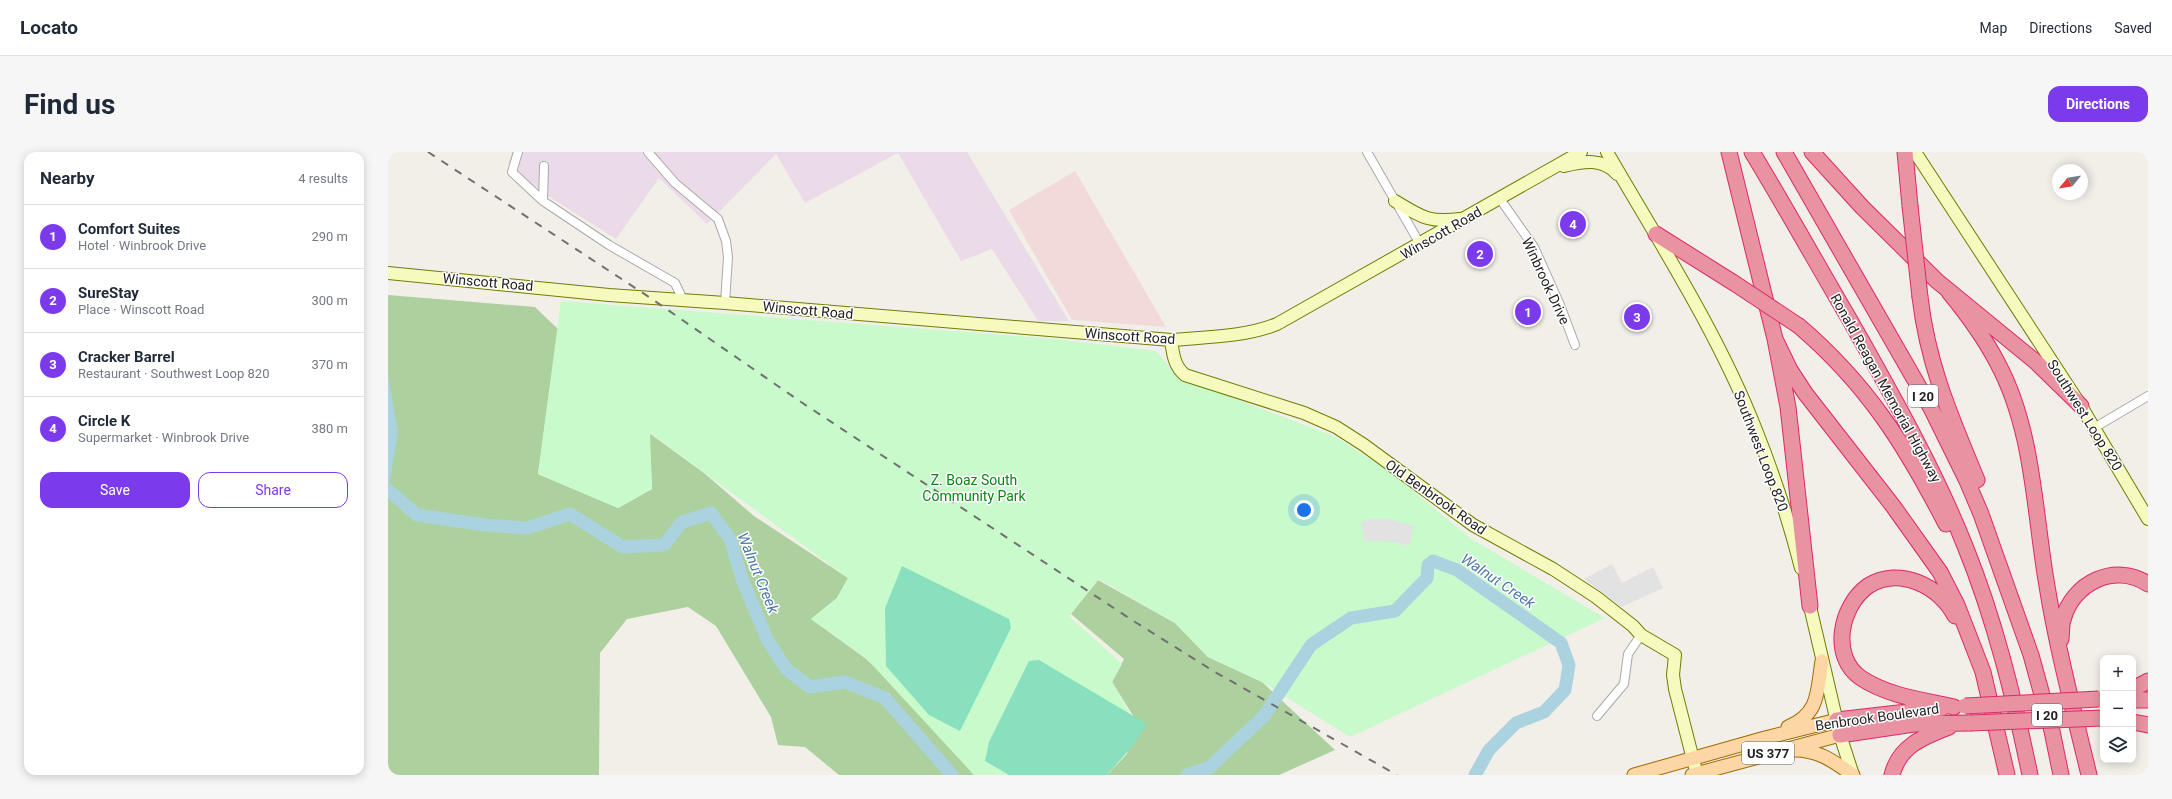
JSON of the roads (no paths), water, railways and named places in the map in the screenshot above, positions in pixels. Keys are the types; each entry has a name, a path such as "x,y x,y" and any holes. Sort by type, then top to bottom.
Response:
{"highway":[{"path":"1729,152 1775,339 1788,407 1810,606"},
{"name":"Ronald Reagan Memorial Highway","path":"1752,152 1924,454 1966,548 1991,620 2008,677 2030,775"},
{"name":"Ronald Reagan Memorial Highway","path":"1784,152 1930,408 1952,450 1981,514 2031,655 2052,731 2061,775"},
{"path":"1812,152 1862,206 1949,292 2036,362 2081,406"},
{"path":"1905,152 1920,297 1924,325 1937,380 1999,536 2034,642 2031,655"},
{"path":"1656,234 1799,326 1846,369 1876,406 1897,436 1925,483 1947,526 1977,604 1991,620"},
{"path":"1949,292 1973,324 1998,362 2018,416 2028,454 2046,585 2089,772"},
{"path":"1775,339 1790,370 1805,393 1893,506 1940,572 1957,605 1979,659 2007,773"},
{"path":"2060,650 2063,620 2069,606 2080,591 2094,580 2109,575 2124,575 2142,580 2148,584"},
{"path":"1959,706 1890,691 1860,677 1843,653 1842,640 1844,622 1857,597 1868,586 1882,580 1894,578 1918,582 1935,592 1949,608 1979,659"},
{"path":"2136,687 2148,681"},
{"name":"Benbrook Boulevard","path":"1838,727 1959,706 2100,698"},
{"path":"2136,700 2148,700"},
{"path":"2136,716 2148,716"},
{"name":"Benbrook Boulevard","path":"1838,727 2100,718"},
{"path":"1892,775 1901,754 1911,743 1963,723"},
{"path":"2136,723 2148,726"}],"main road":[{"path":"1548,170 1563,152"},
{"name":"Winscott Road","path":"388,273 683,300 1170,340 1223,335 1272,326 1466,219 1581,152"},
{"name":"Southwest Loop 820","path":"1607,152 1656,234 1726,365 1756,428 1785,510 1810,606 1838,727 1853,775"},
{"name":"Southwest Loop 820","path":"1915,152 2081,406 2148,519"},
{"path":"1548,170 1579,162 1592,161 1602,163 1613,170 1625,183"},
{"path":"1395,201 1424,219 1444,221 1466,219"},
{"name":"Old Benbrook Road","path":"1170,340 1174,361 1179,370 1185,375 1304,413 1336,427 1364,445 1472,525 1553,569 1596,597 1633,626 1641,635 1675,654 1673,675 1675,689 1693,758"},
{"path":"1765,738 1798,723 1808,715 1816,699 1822,661"},
{"name":"Benbrook Boulevard","path":"1634,775 1765,738 1838,727"},
{"name":"Benbrook Boulevard","path":"1695,774 1778,750 1838,727"},
{"path":"1778,750 1806,750 1822,755 1834,760 1853,775"},
{"path":"1693,758 1695,774"}],"street":[{"path":"518,152 512,172 543,201 609,245 675,283 683,300"},
{"path":"648,152 675,183 718,219 726,241 728,257 725,303"},
{"path":"1366,152 1420,244"},
{"path":"543,201 544,166"},
{"name":"Winbrook Drive","path":"1500,199 1534,247 1560,305 1575,345"},
{"path":"2094,428 2148,396"},
{"path":"1597,716 1624,684 1628,654 1641,635"}],"water":[{"path":"388,374 398,433 388,491"}],"waterway":[{"name":"Walnut Creek","path":"388,490 417,515 485,525 527,528 570,514 623,547 664,545 682,522 711,513 730,539 742,579 767,639 786,669 810,687 845,682 885,698 952,775"},
{"name":"Walnut Creek","path":"1187,775 1210,767 1264,716 1311,645 1351,618 1395,611 1427,578 1428,565 1433,561 1457,570 1561,643 1569,665 1565,690 1544,712 1516,723 1489,750 1475,775"}],"railway":[{"path":"428,152 652,299 801,402 1135,622 1215,672 1397,775"}],"place":[{"name":"Circle K","path":"1573,224"},
{"name":"SureStay","path":"1480,254"},
{"name":"Comfort Suites","path":"1528,312"},
{"name":"Cracker Barrel","path":"1637,317"}],"park label":[{"name":"Z. Boaz South Community Park","path":"974,488"}]}
